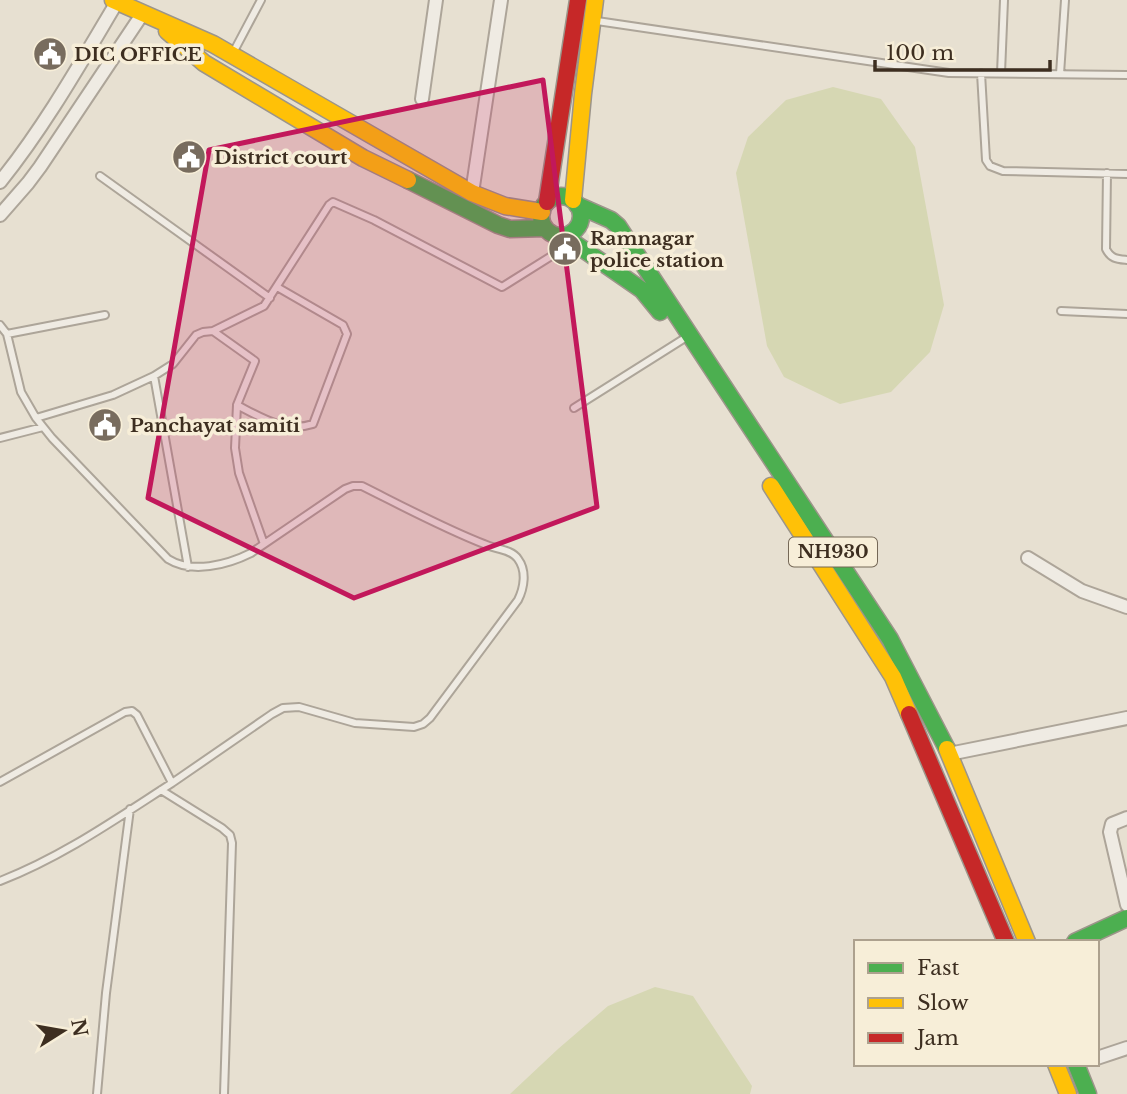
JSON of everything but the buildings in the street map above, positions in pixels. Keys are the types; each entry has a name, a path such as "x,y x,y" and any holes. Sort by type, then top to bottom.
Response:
{"main road":[{"path":"545,214 578,0"},
{"path":"568,239 581,222 575,202 583,94 596,0"},
{"path":"115,1 214,44 472,193 500,205 545,214"},
{"path":"140,10 204,63 363,158 509,229 545,214"},
{"name":"NH930","path":"1005,940 892,677 685,339 618,226 565,196 558,196 545,214 554,235 568,239 648,295 685,339 890,639 949,754 1026,940"},
{"path":"1079,940 1127,918"},
{"path":"1057,1066 1069,1094"},
{"path":"1077,1066 1088,1094"}],"street":[{"path":"422,99 436,0"},
{"path":"472,193 501,0"},
{"path":"0,182 30,144 56,104 115,1"},
{"path":"0,215 34,175 140,10"},
{"path":"1028,558 1082,591 1127,607"},
{"path":"949,754 1127,718"},
{"path":"1127,818 1112,824 1110,832 1127,905"},
{"path":"1099,1057 1127,1048"}],"lane":[{"path":"221,73 261,0"},
{"path":"1001,73 1004,0"},
{"path":"1060,74 1065,0"},
{"path":"593,20 949,73 1127,75"},
{"path":"981,73 986,160 990,166 1003,171 1127,174"},
{"path":"1107,173 1106,249 1113,258 1127,260"},
{"path":"100,176 270,298"},
{"path":"36,418 113,395 154,376 173,364 196,335 213,331 264,306 333,202 374,220 502,287 568,239"},
{"path":"237,405 280,426 295,428 313,424 347,334 343,325 277,287"},
{"path":"1061,311 1127,314"},
{"path":"7,334 105,315"},
{"path":"0,325 7,334 21,392 36,418 176,565 188,567 225,564 239,559 345,489 362,486 483,544 513,554 518,558 524,581 518,600 423,724 414,727 372,726 340,720 299,706 283,708 62,853 0,881"},
{"path":"213,331 255,361 237,405 235,448 239,473 264,544"},
{"path":"574,408 685,339"},
{"path":"154,376 188,567"},
{"path":"0,438 43,427"},
{"path":"0,782 125,712 132,711 137,715 172,783"},
{"path":"161,790 222,828 230,835 232,843 224,1094"},
{"path":"97,1094 106,993 131,809"}],"highlighted area":[{"path":"543,80 597,507 354,598 148,498 209,150"}],"green space":[{"path":"833,87 881,99 915,147 944,305 930,352 891,392 840,404 784,377 767,346 736,173 748,137 786,100"},
{"path":"655,987 693,996 752,1086 750,1094 510,1094 608,1006"}],"traffic: fast":[{"path":"408,180 498,225 510,229 545,228"},
{"path":"561,196 575,202 581,216 575,230 561,236 547,230 541,216 547,202 561,196"},
{"path":"577,205 611,220 618,226 890,639 947,749"},
{"path":"564,236 642,290 660,312"},
{"path":"1079,940 1127,918"},
{"path":"1077,1066 1088,1094"}],"traffic: slow":[{"path":"113,0 213,44 472,193 505,206 542,212"},
{"path":"573,200 595,0"},
{"path":"167,31 204,63 363,158 408,180"},
{"path":"771,486 893,677 909,714"},
{"path":"947,749 1026,940"},
{"path":"1057,1066 1068,1094"}],"traffic: jam":[{"path":"547,202 578,0"},
{"path":"909,714 1005,940"}],"place":[{"name":"DIC OFFICE","path":"50,54"},
{"name":"District court","path":"189,157"},
{"name":"Ramnagar police station","path":"565,249"},
{"name":"Panchayat samiti","path":"105,425"}]}
